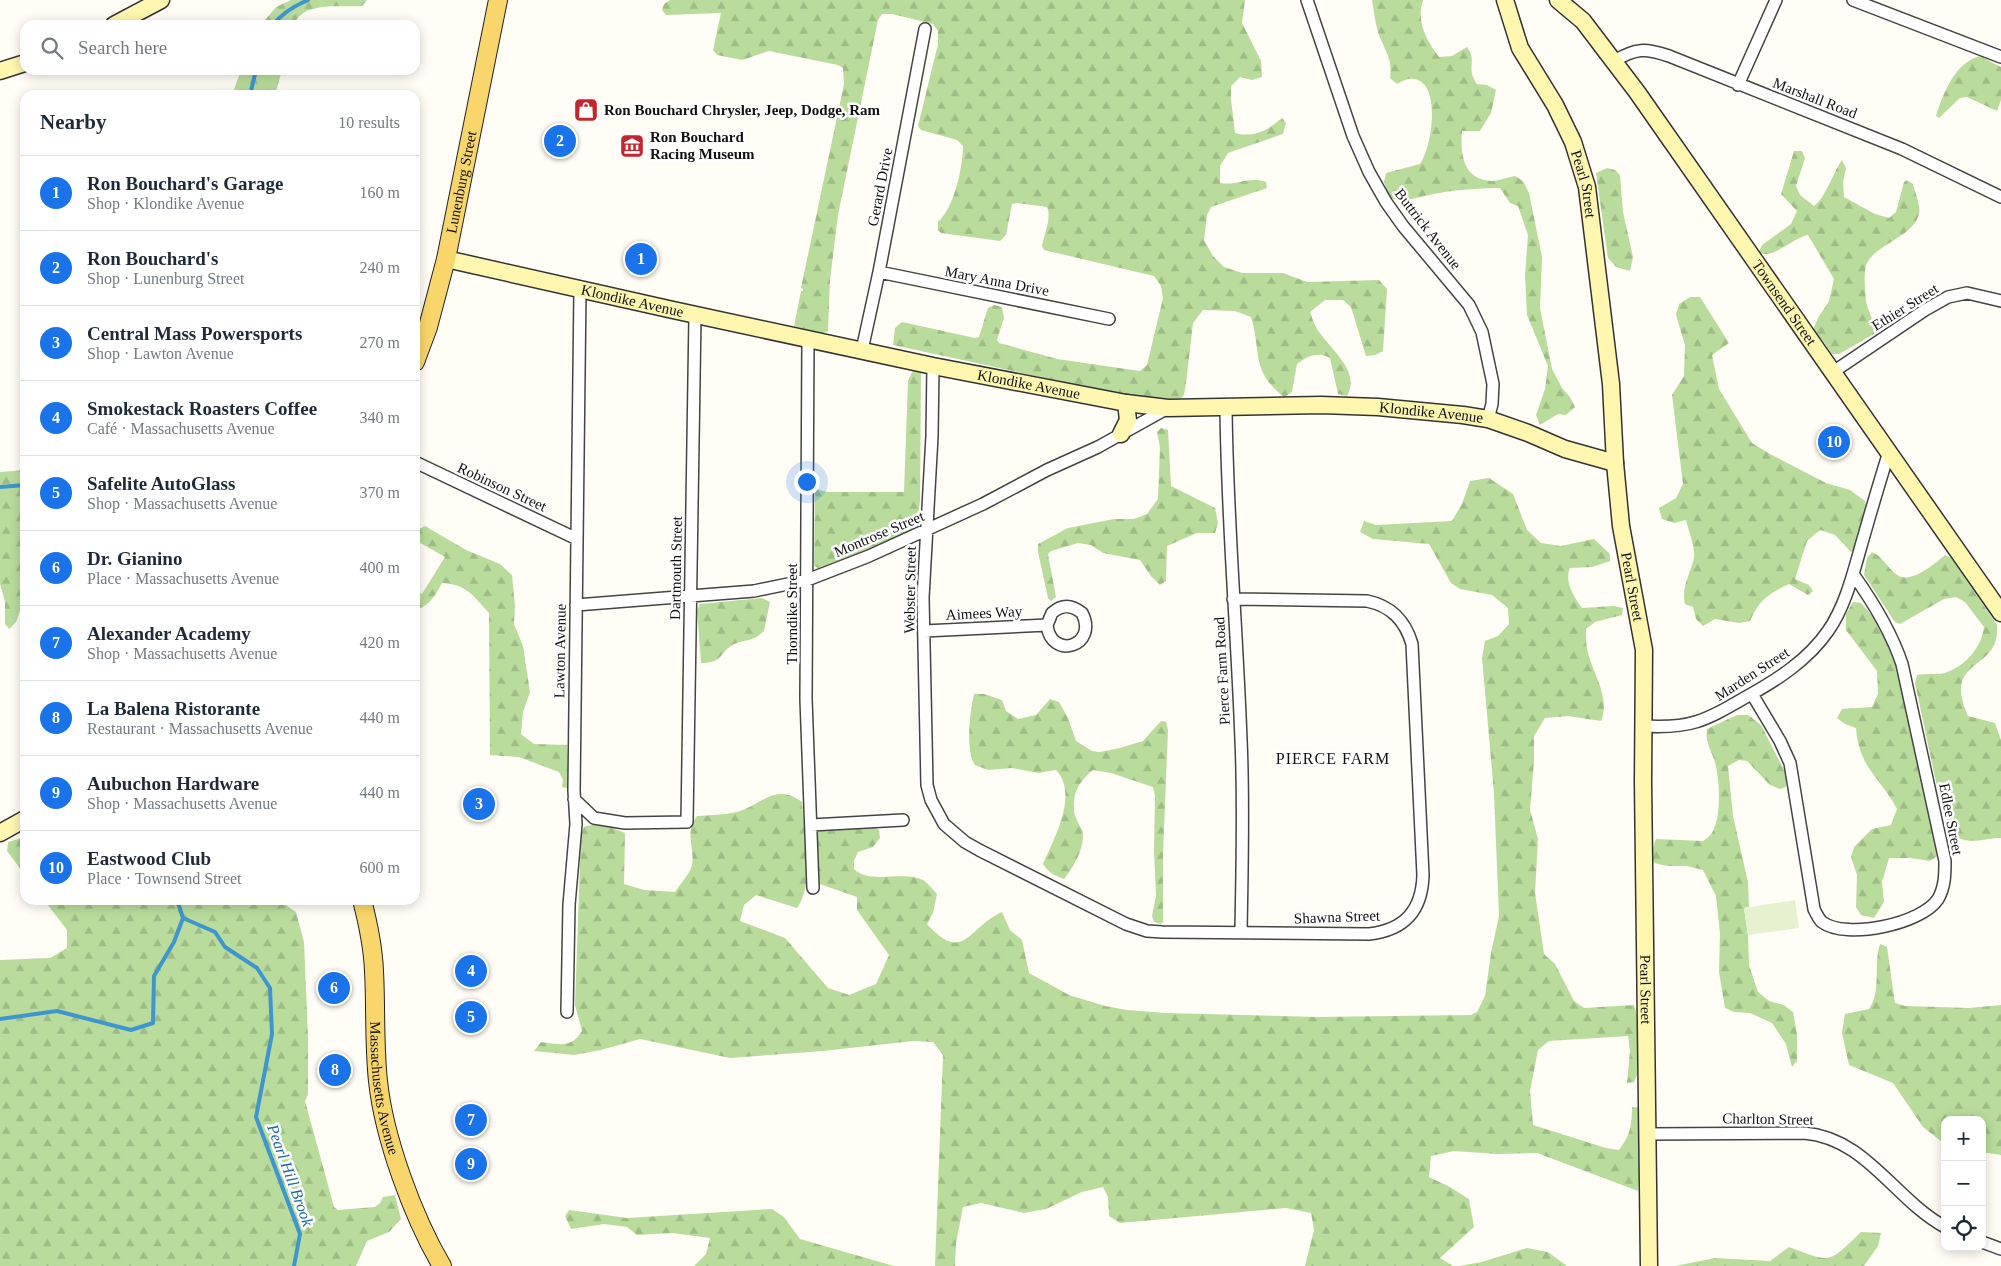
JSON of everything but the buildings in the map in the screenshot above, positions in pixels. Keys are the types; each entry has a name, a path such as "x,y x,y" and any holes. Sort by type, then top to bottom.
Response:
{"main road":[{"name":"Lunenburg Street","path":"420,349 428,327 446,259 498,0"},
{"name":"Massachusetts Avenue","path":"363,905 371,940 374,968 377,1068 384,1114 407,1188 422,1227 442,1266"}],"street":[{"path":"123,20 161,0"},
{"name":"Buttrick Avenue","path":"1307,0 1353,136 1369,172 1386,202 1403,226 1469,305 1482,332 1493,384 1492,404 1488,419"},
{"name":"Townsend Street","path":"1558,0 1583,21 1637,92 2001,613"},
{"path":"1738,85 1776,0"},
{"path":"1853,0 2001,57"},
{"name":"Pearl Street","path":"1510,4 1515,36 1564,123 1581,165 1587,187 1611,384 1615,463 1622,526 1644,650 1643,726 1649,1266"},
{"name":"Gerard Drive","path":"862,350 879,272 925,29"},
{"name":"Marshall Road","path":"1614,61 1632,51 1655,51 1902,149 2001,197"},
{"path":"0,71 20,65"},
{"name":"Klondike Avenue","path":"446,259 933,366 1126,404 1168,408 1321,405 1378,407 1464,414 1488,419 1528,432 1565,448 1615,463"},
{"name":"Mary Anna Drive","path":"879,272 1110,319"},
{"name":"Lawton Avenue","path":"567,1012 569,905 576,824 574,799 580,289"},
{"name":"Ethier Street","path":"1833,372 1925,310 1948,297 1967,293 1991,297 2001,301"},
{"name":"Dartmouth Street","path":"574,799 594,818 625,824 687,822 695,315"},
{"name":"Thorndike Street","path":"808,339 806,740 813,888"},
{"name":"Webster Street","path":"933,366 924,631 926,766 931,800 938,814"},
{"path":"1121,434 1128,420 1126,404"},
{"name":"Pierce Farm Road","path":"1226,407 1233,599 1242,746 1241,932"},
{"name":"Montrose Street","path":"576,605 754,591 807,580 869,556 983,504 1048,470 1098,447 1168,408"},
{"name":"Marden Street","path":"1643,726 1670,727 1692,724 1714,716 1752,694 1797,664 1818,643 1837,616 1853,574 1889,452"},
{"name":"Robinson Street","path":"420,464 576,539"},
{"name":"Edlee Street","path":"1752,694 1780,740 1790,763 1814,908 1818,917 1828,925 1852,929 1870,929 1887,926 1910,918 1933,905 1945,879 1945,861 1902,664 1882,616 1853,574"},
{"name":"Shawna Street","path":"938,814 944,824 965,842 1132,927 1154,932 1369,934 1398,926 1413,912 1421,896 1423,875 1412,644 1408,630 1388,608 1367,601 1233,599"},
{"name":"Aimees Way","path":"924,631 1047,625"},
{"path":"811,825 903,820"},
{"path":"0,833 20,822"},
{"name":"Charlton Street","path":"1648,1134 1804,1132 1823,1135 1839,1141 1856,1151 1922,1212 1941,1225"},
{"path":"1986,1243 2001,1249"}],"green space":[{"path":"291,0 367,0 362,6 334,6 314,9 306,12 297,20 265,20 276,7"},
{"path":"670,0 1245,0 1242,23 1261,61 1262,77 1252,80 1240,77 1231,86 1235,133 1255,134 1282,118 1286,123 1283,134 1228,153 1220,166 1220,183 1260,180 1266,182 1267,188 1211,207 1207,215 1204,240 1213,256 1224,267 1242,273 1283,273 1307,282 1379,280 1387,289 1383,351 1375,355 1366,356 1351,307 1343,300 1325,300 1310,312 1321,335 1347,368 1350,386 1347,396 1338,394 1330,358 1317,355 1297,364 1292,392 1284,397 1273,387 1262,369 1251,317 1235,311 1203,310 1193,323 1184,395 1177,402 1133,397 893,345 895,328 902,322 975,338 979,337 988,308 994,305 1002,307 1004,318 997,340 999,343 1057,359 1140,371 1147,365 1163,298 1161,286 1154,276 1044,250 1042,246 1049,216 1047,207 1012,204 1006,235 1000,241 941,233 938,230 938,222 949,207 956,187 963,146 957,140 921,130 918,126 938,44 938,31 933,24 892,14 882,14 878,20 838,215 830,280 828,331 822,334 794,326 801,291 803,291 801,288 844,84 843,68 838,65 769,51 742,60 717,55 713,50 721,13 666,15 662,10 664,4"},
{"path":"1372,0 1423,0 1421,8 1422,23 1426,37 1439,57 1452,56 1467,47 1472,56 1472,73 1477,84 1487,85 1496,90 1491,113 1480,131 1462,131 1463,157 1469,171 1482,180 1492,181 1515,176 1523,181 1529,193 1542,257 1540,308 1552,369 1575,407 1566,415 1558,414 1540,425 1536,415 1545,389 1548,366 1527,315 1525,275 1528,235 1518,206 1510,203 1500,188 1438,193 1406,200 1390,198 1384,182 1386,173 1420,164 1425,155 1431,128 1431,99 1426,88 1419,80 1408,79 1397,84 1390,78 1389,59 1378,32"},
{"path":"1980,56 2001,67 2001,100 1997,111 1967,97 1960,98 1939,118 1936,116 1951,80 1971,59"},
{"path":"239,75 281,75 276,90 234,90"},
{"path":"1794,151 1802,151 1805,158 1796,186 1800,195 1814,206 1822,198 1842,160 1846,168 1843,182 1844,197 1875,214 1889,218 1896,212 1904,182 1907,180 1913,184 1919,203 1919,214 1916,222 1903,234 1879,250 1867,263 1865,277 1866,296 1875,331 1874,334 1839,354 1832,354 1813,330 1829,301 1834,279 1808,235 1776,251 1764,254 1759,252 1762,245 1791,224 1797,211 1781,194"},
{"path":"1607,168 1615,170 1620,175 1623,212 1633,257 1630,271 1616,267 1608,258 1596,173"},
{"path":"1690,297 1700,297 1729,343 1712,355 1719,389 1752,443 1826,483 1850,490 1865,501 1867,514 1857,548 1851,552 1835,535 1820,530 1807,541 1795,579 1809,585 1813,591 1808,595 1789,584 1765,598 1757,607 1750,621 1739,623 1715,619 1703,626 1696,619 1693,607 1685,604 1685,586 1694,558 1694,550 1686,520 1674,523 1662,519 1659,508 1676,498 1683,484 1672,395 1684,376 1685,345 1676,315 1679,304"},
{"path":"918,370 921,372 920,501 917,523 910,533 818,568 814,566 815,489 828,492 904,492 908,381 912,372"},
{"path":"1161,428 1168,430 1171,486 1215,508 1218,523 1215,533 1197,533 1167,546 1166,581 1160,585 1140,560 1103,553 1091,545 1078,543 1051,551 1048,554 1056,597 1051,601 1048,598 1038,544 1068,528 1114,519 1134,519 1147,514 1158,499 1160,447 1157,432"},
{"path":"20,470 20,610 16,622 9,629 5,624 5,602 0,584 0,472"},
{"path":"1489,478 1513,494 1527,530 1541,543 1561,546 1594,539 1610,554 1610,561 1592,567 1570,568 1568,573 1569,583 1573,594 1582,608 1614,606 1623,608 1622,615 1595,622 1586,629 1589,658 1600,685 1604,703 1601,721 1568,716 1545,718 1534,736 1530,810 1538,839 1535,893 1544,954 1555,964 1574,1001 1584,1008 1634,1005 1640,1025 1637,1075 1634,1082 1627,1083 1630,1051 1628,1036 1549,1041 1538,1050 1530,1091 1533,1125 1606,1148 1619,1150 1630,1130 1632,1107 1645,1108 1638,1191 1537,1153 1497,1154 1454,1151 1431,1156 1429,1177 1469,1199 1474,1227 1440,1258 1453,1266 1305,1266 1314,1230 1311,1213 1286,1208 1120,1223 1109,1216 1108,1197 1103,1187 1082,1192 1046,1209 1024,1213 981,1203 963,1207 956,1243 955,1266 935,1266 943,1055 933,1042 913,1041 823,1051 730,1058 640,1039 601,1050 574,1055 534,1051 541,1042 569,1043 578,1037 582,1031 575,1005 581,835 584,827 599,825 625,833 624,884 644,890 675,892 691,868 691,829 697,816 737,812 769,797 784,794 802,802 807,871 806,885 802,897 797,908 756,895 744,905 740,921 785,938 828,988 849,995 876,984 889,955 857,910 857,897 817,883 815,835 817,829 871,825 879,830 880,838 873,847 858,852 854,860 854,869 861,874 869,876 906,876 925,881 937,894 933,913 927,924 939,936 950,942 966,939 1002,912 1010,930 1022,940 1029,973 1069,995 1105,1006 1165,1013 1317,1017 1471,1015 1477,1012 1485,996 1491,953 1499,916 1494,793 1482,658 1485,641 1498,636 1509,624 1508,608 1492,595 1460,589 1451,583 1429,544 1373,539 1360,532 1364,521 1376,525 1452,521 1462,504 1470,481"},
{"path":"425,526 466,550 500,564 512,575 515,606 514,624 523,646 530,692 523,712 521,734 534,744 567,745 571,789 562,787 563,780 559,772 519,757 490,755 489,613 464,588 442,583 435,596 420,608 420,593 422,594 445,557 420,543 420,528"},
{"path":"1872,552 1880,557 1895,573 1904,577 1917,575 1945,555 1951,558 1997,625 1996,640 1990,651 1966,673 1962,683 1962,697 1968,716 1995,723 2001,740 2001,838 1969,841 1951,833 1936,782 1915,683 1917,675 1945,673 1959,666 1976,649 1984,627 1965,602 1956,597 1944,599 1900,624 1895,622 1864,575 1867,558"},
{"path":"762,598 770,602 764,631 749,640 729,647 714,661 701,663 697,611 700,604"},
{"path":"1853,602 1861,603 1873,617 1890,648 1896,665 1906,700 1928,811 1939,855 1930,861 1910,858 1889,858 1882,882 1884,902 1874,918 1861,915 1856,907 1857,875 1851,857 1854,847 1872,829 1891,825 1897,809 1866,763 1861,753 1856,728 1845,724 1837,718 1842,709 1872,707 1878,694 1877,671 1846,630 1846,614"},
{"path":"974,694 984,694 1002,700 1006,711 1018,719 1036,715 1050,699 1059,702 1068,718 1076,741 1092,751 1100,752 1143,741 1161,721 1166,722 1168,730 1163,855 1163,922 1161,924 1154,922 1152,916 1156,896 1154,850 1155,796 1153,787 1111,773 1093,770 1076,790 1074,801 1074,811 1083,833 1083,842 1074,865 1064,879 1055,875 1043,864 1058,830 1065,804 1065,791 1062,780 1056,770 1038,773 1012,768 988,770 975,765 969,741"},
{"path":"1737,715 1748,715 1761,725 1786,774 1786,787 1780,789 1770,785 1747,761 1739,760 1728,766 1733,816 1748,882 1749,907 1744,908 1748,935 1749,965 1758,992 1769,1001 1784,1005 1793,1012 1797,1034 1797,1061 1792,1067 1786,1044 1772,1023 1750,1013 1734,1012 1725,1008 1719,972 1720,934 1716,896 1703,870 1687,866 1667,866 1654,863 1651,853 1656,839 1703,841 1712,833 1719,807 1719,786 1714,759 1707,740 1707,729"},
{"path":"20,838 20,868 7,851 8,842"},
{"path":"1795,900 1799,928 1748,935 1744,908"},
{"path":"48,905 287,905 296,912 304,942 308,1037 308,1094 305,1101 334,1207 338,1210 375,1207 383,1197 395,1195 401,1219 389,1232 367,1241 356,1266 0,1266 0,960 50,958 67,948 67,930"},
{"path":"1880,944 1887,947 1895,1003 1905,1006 1969,1008 2001,1005 2001,1155 1986,1153 1986,1116 1941,1116 1941,1141 1923,1127 1893,1083 1849,1065 1842,1033 1845,1014 1869,1009 1873,1002"},
{"path":"772,1209 784,1217 800,1239 894,1266 694,1266 706,1254 710,1238 672,1233 637,1235 627,1227 604,1224 571,1229 565,1216 569,1210 627,1218"},
{"path":"1861,1232 1881,1233 1878,1246 1864,1266 1675,1266 1715,1258 1770,1261 1789,1247 1814,1256 1829,1258 1842,1250"},
{"path":"1527,1248 1548,1252 1567,1266 1459,1266 1482,1262"}],"waterway":[{"path":"277,20 289,10 308,0"},
{"path":"251,90 255,75"},
{"path":"0,487 20,485"},
{"name":"Pearl Hill Brook","path":"179,905 183,918 215,932 225,947 257,968 270,988 272,1034 256,1117 300,1234 294,1266"},
{"path":"0,1019 57,1011 131,1030 153,1023 154,976 174,942 183,918"}],"place":[{"name":"Ron Bouchard Chrysler, Jeep, Dodge, Ram","path":"586,110"},
{"name":"Ron Bouchard's","path":"560,141"},
{"name":"Ron Bouchard Racing Museum","path":"632,146"},
{"name":"Ron Bouchard's Garage","path":"641,259"},
{"name":"Eastwood Club","path":"1834,442"},
{"name":"Central Mass Powersports","path":"479,804"},
{"name":"Smokestack Roasters Coffee","path":"471,971"},
{"name":"Dr. Gianino","path":"334,988"},
{"name":"Safelite AutoGlass","path":"471,1017"},
{"name":"La Balena Ristorante","path":"335,1070"},
{"name":"Alexander Academy","path":"471,1120"},
{"name":"Aubuchon Hardware","path":"471,1164"}],"district":[{"name":"PIERCE FARM","path":"1333,758"}]}
